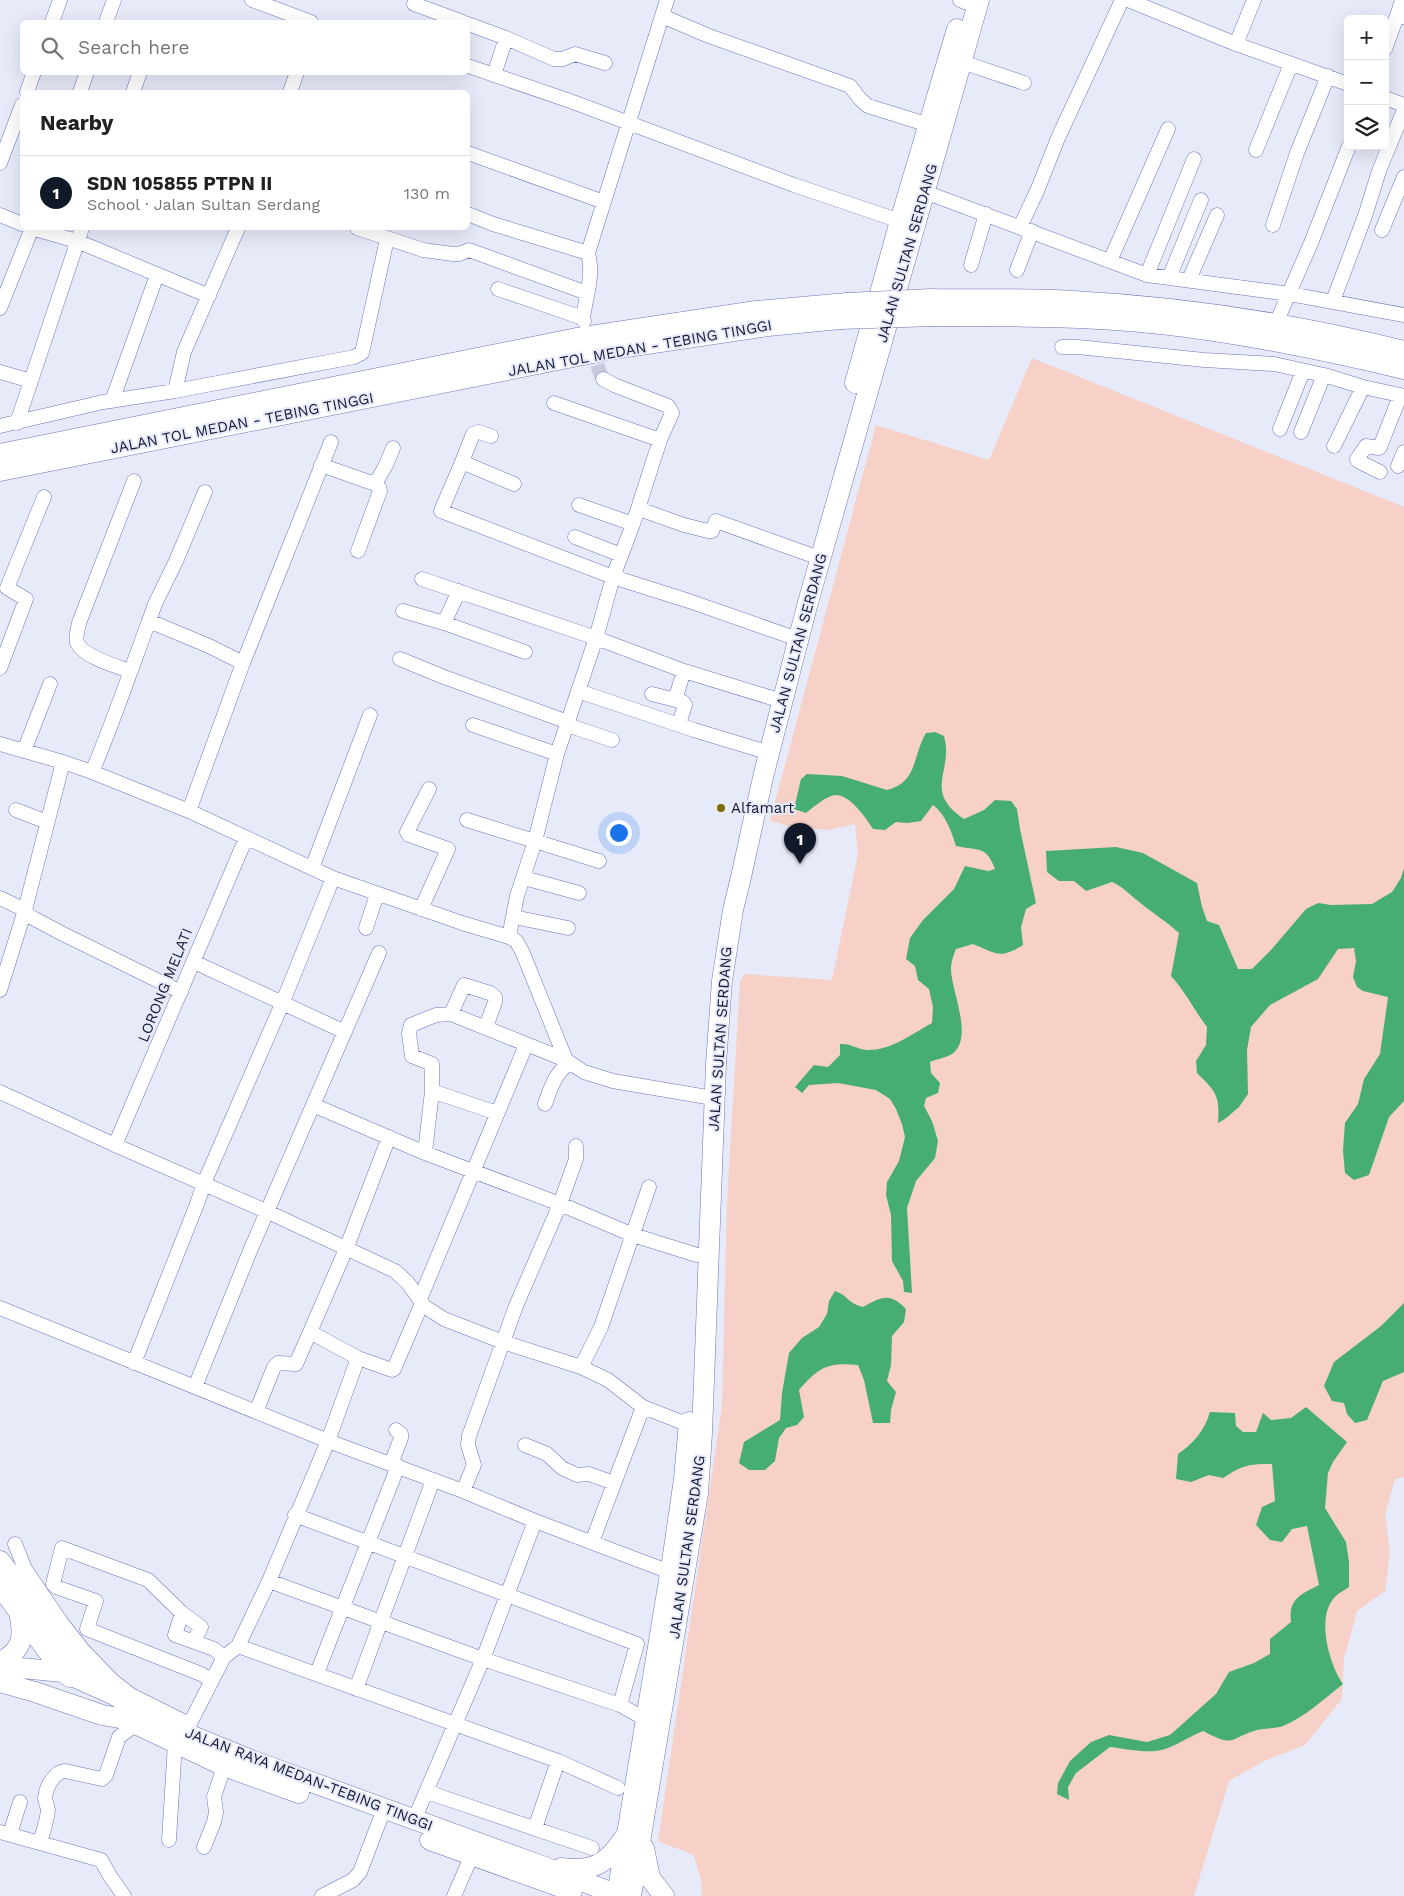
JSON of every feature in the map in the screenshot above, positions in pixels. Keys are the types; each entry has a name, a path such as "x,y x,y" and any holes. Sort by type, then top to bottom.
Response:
{"highway":[{"name":"JALAN SULTAN SERDANG","path":"623,1895 698,1493 695,1425 698,1255 712,992 718,946 772,698 811,555 925,192 962,62 968,1"},
{"name":"JALAN SULTAN SERDANG","path":"636,1831 645,1719 684,1478 695,1425 719,1007 732,910 742,877 783,694 850,430 866,339 900,221 968,1"},
{"name":"JALAN TOL MEDAN - TEBING TINGGI","path":"0,454 577,338 756,311 844,311 1073,301 1186,311 1295,327 1404,351"},
{"name":"JALAN TOL MEDAN - TEBING TINGGI","path":"934,307 1160,324 1251,337 1338,353 1404,369"},
{"name":"JALAN TOL MEDAN - TEBING TINGGI","path":"0,471 613,350 768,326 844,311"},
{"path":"0,1561 76,1659 114,1695"},
{"path":"0,1586 18,1608 63,1672 130,1722"},
{"path":"0,1664 18,1650 21,1642 22,1626 18,1608"},
{"name":"JALAN RAYA MEDAN-TEBING TINGGI","path":"0,1664 63,1672 114,1695 183,1733 288,1774 472,1856 585,1896"},
{"name":"JALAN RAYA MEDAN-TEBING TINGGI","path":"0,1682 36,1692 102,1715 183,1733 224,1766 382,1815 414,1820 623,1895"},
{"path":"542,1866 578,1870 593,1867 601,1863 636,1831 650,1878 664,1896"}],"street":[{"path":"53,20 60,0"},
{"path":"107,20 114,0"},
{"path":"252,0 306,20"},
{"path":"1017,270 1037,191 1065,123 1122,0"},
{"path":"1128,0 1159,5 1236,44 1344,82"},
{"path":"1236,44 1254,0"},
{"path":"1389,40 1400,16 1402,0"},
{"path":"498,289 584,319 587,293 592,274 588,253 662,16 665,1"},
{"path":"414,4 458,20"},
{"path":"662,16 709,36 850,86 868,106 929,125"},
{"path":"470,25 554,59 563,59 574,54 605,63"},
{"path":"494,75 506,38"},
{"path":"962,62 1024,84"},
{"path":"1256,150 1291,64"},
{"path":"470,67 629,123 794,186 900,221"},
{"path":"28,90 33,75"},
{"path":"81,90 86,75"},
{"path":"134,90 139,75"},
{"path":"291,90 296,75"},
{"path":"1272,225 1297,153 1328,76"},
{"path":"1389,99 1404,105"},
{"path":"0,162 20,110"},
{"path":"1333,301 1365,216 1379,170 1404,110"},
{"path":"1110,260 1168,129"},
{"path":"1280,314 1312,243 1347,150"},
{"path":"470,154 604,202"},
{"path":"1147,275 1194,159"},
{"path":"1382,230 1404,177"},
{"path":"925,192 1147,275 1290,294 1404,315"},
{"path":"1169,278 1201,200"},
{"path":"971,265 986,214"},
{"path":"0,215 20,223"},
{"path":"470,215 588,253"},
{"path":"1189,280 1217,215"},
{"path":"0,308 31,230"},
{"path":"39,230 77,241 209,296"},
{"path":"17,422 81,230"},
{"path":"175,391 184,352 237,230"},
{"path":"362,230 413,247 453,254 469,250 587,293"},
{"path":"0,426 112,401 354,357 362,353 387,239"},
{"path":"112,401 157,275"},
{"path":"1062,347 1204,360 1274,359 1303,371 1324,375 1363,388 1402,396 1380,447 1366,446 1357,459 1380,472"},
{"path":"1280,429 1303,371"},
{"path":"0,372 31,381"},
{"path":"1302,432 1324,375"},
{"path":"509,937 517,896 535,841 557,754 596,638 613,577 639,509 660,440 672,413 671,408 668,406 603,379"},
{"path":"1334,446 1363,388"},
{"path":"554,404 660,440"},
{"path":"491,436 479,432 473,434 441,511 613,577 689,600 789,636"},
{"path":"189,812 242,663 331,442"},
{"path":"375,484 393,448"},
{"path":"1398,466 1404,452"},
{"path":"462,462 514,484"},
{"path":"321,465 379,487 380,490 358,551"},
{"path":"130,671 86,652 78,644 76,638 79,623 134,481"},
{"path":"92,772 117,711 155,604 206,492"},
{"path":"0,668 26,599 7,588 44,497"},
{"path":"579,505 633,524"},
{"path":"639,509 684,526 708,532 712,531 716,521 811,555"},
{"path":"575,537 621,555"},
{"path":"422,579 596,638 684,671 772,698"},
{"path":"444,623 459,591"},
{"path":"403,611 444,623 525,652"},
{"path":"149,621 209,646 242,663"},
{"path":"400,659 612,740"},
{"path":"675,700 684,671"},
{"path":"24,751 50,684"},
{"path":"578,691 760,750"},
{"path":"652,694 683,702 685,705 679,724"},
{"path":"312,868 370,715"},
{"path":"473,726 557,754"},
{"path":"0,744 92,772 189,812 333,878 516,940 568,1061"},
{"path":"0,989 25,910 63,762"},
{"path":"421,909 448,850 409,835 407,832 429,789"},
{"path":"16,810 47,822"},
{"path":"467,820 599,861"},
{"name":"LORONG MELATI","path":"115,1145 246,838"},
{"path":"134,1363 204,1183 282,1004 333,878"},
{"path":"524,878 579,893"},
{"path":"366,928 377,894"},
{"path":"0,898 25,910 29,916 63,934 181,992"},
{"path":"514,917 568,928"},
{"path":"195,1388 313,1105 379,953"},
{"path":"194,962 345,1032"},
{"path":"451,1014 464,985 490,994 495,997 496,1002 486,1027"},
{"path":"425,1153 432,1091 432,1064 412,1056 409,1029 411,1025 426,1018 442,1014 451,1014 486,1027 568,1061 584,1072 613,1081 707,1097"},
{"path":"310,1332 358,1358 389,1370 394,1368 526,1045"},
{"path":"545,1104 554,1078 568,1061"},
{"path":"432,1091 497,1113"},
{"path":"0,1092 395,1271 408,1283 421,1301 434,1314 444,1320 581,1368 608,1380 643,1408 695,1425"},
{"path":"313,1105 425,1153 560,1204 633,1235 698,1255"},
{"path":"256,1412 274,1367 278,1363 296,1364 346,1249 389,1138"},
{"path":"463,1491 474,1464 468,1444 469,1436 516,1306 560,1204 576,1159 576,1146"},
{"path":"581,1368 601,1327 649,1187"},
{"path":"0,1308 328,1441 463,1491 535,1521 670,1572"},
{"path":"169,1840 183,1733 224,1656 238,1646 269,1581 295,1515 328,1441 358,1358"},
{"path":"592,1542 643,1408"},
{"path":"317,1673 368,1542 394,1465 401,1438 401,1434 396,1430"},
{"path":"525,1445 547,1454 562,1468 578,1475 589,1474 614,1483"},
{"path":"356,1689 433,1480"},
{"path":"295,1515 637,1644 620,1705"},
{"path":"414,1820 483,1659 535,1521"},
{"path":"15,1544 25,1569 61,1622 83,1650 107,1675 131,1695 183,1733"},
{"path":"211,1680 201,1674 87,1629 96,1601 56,1587 53,1584 62,1548 148,1580 182,1613 175,1635 214,1649 224,1656"},
{"path":"269,1581 483,1659 620,1705 645,1719"},
{"path":"238,1646 558,1761 618,1788"},
{"path":"40,1842 48,1811 46,1798 55,1775 60,1771 65,1771 102,1779 106,1775 119,1737 130,1722"},
{"path":"534,1828 558,1761"},
{"path":"204,1847 214,1822 216,1812 214,1797 224,1766"},
{"path":"427,1792 592,1848"},
{"path":"20,1802 5,1833 98,1858 104,1863 110,1876 124,1896"},
{"path":"322,1896 355,1878 360,1872 382,1815"},
{"path":"454,1896 472,1856"}],"shaded area":[{"path":"1032,358 1404,507 1404,1477 1395,1479 1385,1515 1390,1552 1385,1591 1357,1611 1344,1659 1342,1699 1305,1745 1264,1761 1229,1781 1194,1896 702,1896 701,1880 694,1856 658,1841 722,1406 727,1202 740,982 744,974 832,980 858,854 855,824 829,830 794,827 770,821 876,425 989,460"},
{"path":"935,732 944,736 946,749 942,789 951,809 964,819 984,810 995,800 1011,801 1017,809 1036,903 1026,909 1021,927 1023,945 1009,952 998,954 973,944 956,949 951,966 962,1025 961,1037 959,1047 952,1054 930,1062 931,1073 940,1083 938,1093 926,1098 924,1106 932,1121 938,1141 935,1158 916,1181 907,1208 912,1293 904,1292 903,1281 892,1261 891,1215 886,1195 887,1182 899,1161 905,1137 896,1109 890,1099 876,1090 838,1083 809,1085 802,1093 795,1087 814,1065 828,1067 840,1055 840,1044 876,1050 901,1041 932,1023 933,1007 929,989 918,980 915,966 906,959 910,938 923,920 954,889 965,866 988,871 995,869 985,852 956,846 945,818 933,805 921,821 896,822 885,830 873,829 858,808 841,796 828,797 806,813 794,809 801,779 807,774 842,776 887,790 897,786 904,781 913,768 926,733"},
{"path":"1116,847 1143,853 1197,883 1207,921 1219,925 1238,969 1252,969 1306,909 1318,903 1331,905 1372,904 1392,892 1401,878 1404,868 1404,1101 1389,1117 1369,1175 1354,1180 1345,1173 1343,1150 1345,1123 1358,1104 1364,1079 1380,1054 1388,997 1363,991 1357,987 1353,977 1356,961 1354,948 1338,949 1318,979 1270,1005 1251,1027 1247,1050 1248,1094 1239,1107 1218,1123 1218,1106 1213,1090 1197,1073 1196,1061 1206,1045 1207,1027 1171,976 1179,933 1123,888 1112,882 1086,891 1074,881 1059,881 1047,872 1046,851"},
{"path":"835,1291 854,1304 863,1307 880,1299 890,1298 906,1309 904,1322 892,1336 891,1365 887,1381 896,1392 890,1423 873,1423 864,1380 858,1365 839,1364 825,1368 812,1376 799,1390 804,1417 797,1425 786,1428 779,1438 775,1461 765,1470 749,1470 739,1463 744,1442 780,1420 782,1393 789,1353 802,1338 819,1327 827,1314 829,1301"},
{"path":"1404,1303 1404,1372 1383,1381 1367,1420 1355,1423 1347,1414 1344,1403 1332,1401 1324,1386 1334,1362 1381,1326"},
{"path":"1306,1407 1347,1442 1328,1473 1325,1508 1346,1542 1349,1562 1349,1587 1330,1604 1326,1615 1325,1627 1329,1652 1343,1684 1299,1718 1280,1727 1257,1730 1227,1741 1203,1731 1172,1746 1154,1751 1110,1747 1076,1773 1068,1787 1069,1800 1057,1794 1058,1783 1070,1761 1091,1742 1109,1735 1147,1742 1170,1735 1216,1694 1229,1672 1254,1663 1270,1654 1270,1639 1291,1622 1292,1608 1297,1598 1319,1585 1307,1526 1292,1529 1282,1542 1270,1540 1256,1525 1262,1507 1275,1501 1272,1464 1246,1466 1223,1478 1209,1475 1191,1482 1176,1479 1178,1454 1198,1436 1210,1412 1235,1413 1236,1426 1243,1432 1256,1432 1263,1413 1271,1420 1291,1418"}],"tunnel":[{"path":"591,345 603,379"}],"place":[{"name":"Alfamart","path":"721,808"},
{"name":"SDN 105855 PTPN II","path":"800,864"}]}
